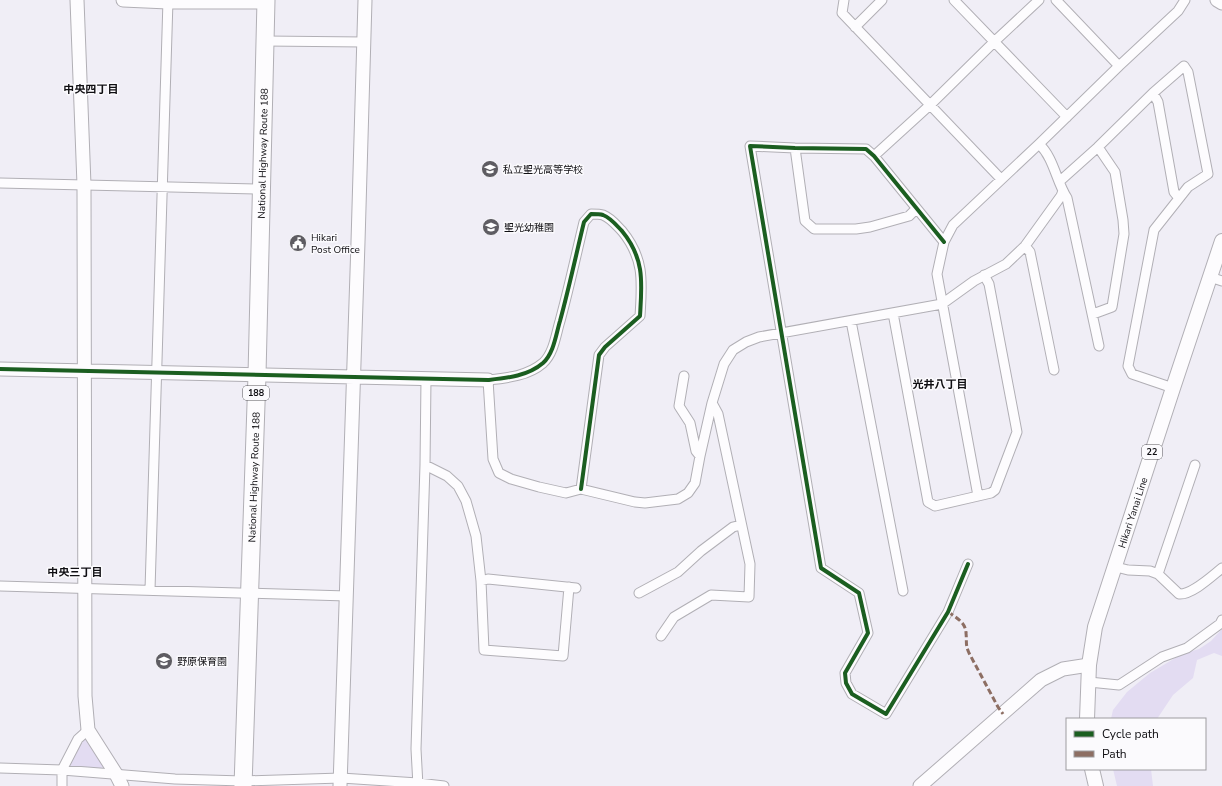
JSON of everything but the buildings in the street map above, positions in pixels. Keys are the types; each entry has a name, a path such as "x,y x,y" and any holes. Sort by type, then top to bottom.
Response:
{"highway":[{"name":"National Highway Route 188","path":"243,784 257,375 266,1"}],"main road":[{"name":"Hikari Yanai Line","path":"1087,718 1088,682 1096,627 1173,388 1216,279 1222,241"},
{"path":"1092,770 1096,786"}],"street":[{"path":"77,0 84,185 85,696 88,730 119,780"},
{"path":"122,0 266,1"},
{"path":"340,782 354,377 364,0"},
{"path":"844,0 842,13 1001,179"},
{"path":"855,27 882,0"},
{"path":"954,0 1067,117"},
{"path":"874,156 930,105 1039,0"},
{"path":"1056,0 1119,66"},
{"path":"978,496 937,274 944,242 953,225 1178,11 1185,0"},
{"path":"1217,0 1222,3"},
{"path":"150,590 158,372 168,1"},
{"path":"265,41 364,42"},
{"path":"1060,181 1098,147 1153,93 1184,66 1188,72 1208,174 1188,187 1154,230 1128,366 1132,374 1173,388"},
{"path":"1153,93 1158,102 1174,192 1179,198"},
{"path":"1039,144 1044,148 1067,198 1099,346"},
{"path":"944,242 874,156 866,149 750,146 821,568 859,593 868,633 845,673 846,683 852,694 886,714 948,612 968,564"},
{"path":"1093,314 1112,307 1124,234 1124,220 1115,172 1098,147"},
{"path":"795,148 805,221 814,229 856,229 870,227 909,216 916,209"},
{"path":"0,183 262,189"},
{"path":"488,380 492,459 499,473 511,479 559,492 566,493 581,489 635,502 646,503 678,499 688,493 695,483 712,403 724,364 733,350 746,342 759,337 942,304 974,281 1006,264 1025,246 1063,191"},
{"path":"0,369 488,380 518,376 532,370 543,362 552,349 584,222 591,214 603,215 615,224 629,240 638,256 642,285 640,316 604,347 599,355 581,489"},
{"path":"1025,246 1030,252 1054,370"},
{"path":"893,313 928,502 936,506 991,493 995,490 1017,432 988,284 984,275"},
{"path":"852,321 903,591"},
{"path":"684,376 679,406 690,423 696,451 700,456"},
{"path":"418,785 416,749 425,465 426,379"},
{"path":"661,636 674,617 711,595 749,597 750,564 718,414 712,403"},
{"path":"425,465 447,476 458,486 466,501 476,536 481,581 484,650 563,656 572,587 488,579 481,581"},
{"path":"1158,574 1195,465"},
{"path":"639,594 678,572 701,551 733,527 741,525"},
{"path":"1116,567 1128,570 1150,571 1158,574 1179,594 1185,594 1210,578 1222,568"},
{"path":"0,586 347,596"},
{"path":"1088,682 1119,685 1162,656 1187,648 1220,624 1222,620"},
{"path":"920,786 1041,680 1063,669 1090,665"},
{"path":"62,786 62,770 78,739 88,730"},
{"path":"0,768 62,770 119,780 175,779 243,784 340,782 444,786"}],"shaded area":[{"path":"1222,629 1222,656 1214,653 1197,660 1193,678 1173,695 1158,718 1111,718 1113,710 1127,692 1150,673 1182,654 1199,649 1211,641"},
{"path":"87,734 120,776 66,768 78,742"},
{"path":"1113,770 1151,770 1153,786 1117,786"}],"marked path":[{"path":"948,612 960,621 966,629 969,653 1003,714"}],"cycle path":[{"path":"944,242 874,156 866,149 750,146 821,568 859,593 868,633 845,673 846,683 852,694 886,714 948,612 968,564"},
{"path":"0,369 488,380 517,376 531,371 543,363 550,354 563,309 584,222 591,214 602,215 606,216 622,231 635,251 641,282 640,316 605,347 599,355 581,489"}],"place":[{"name":"私立聖光高等学校","path":"490,169"},
{"name":"聖光幼稚園","path":"491,227"},
{"name":"Hikari Post Office","path":"298,243"},
{"name":"野原保育園","path":"164,661"}],"district":[{"name":"中央四丁目","path":"91,89"},
{"name":"光井八丁目","path":"940,384"},
{"name":"中央三丁目","path":"75,572"}]}
